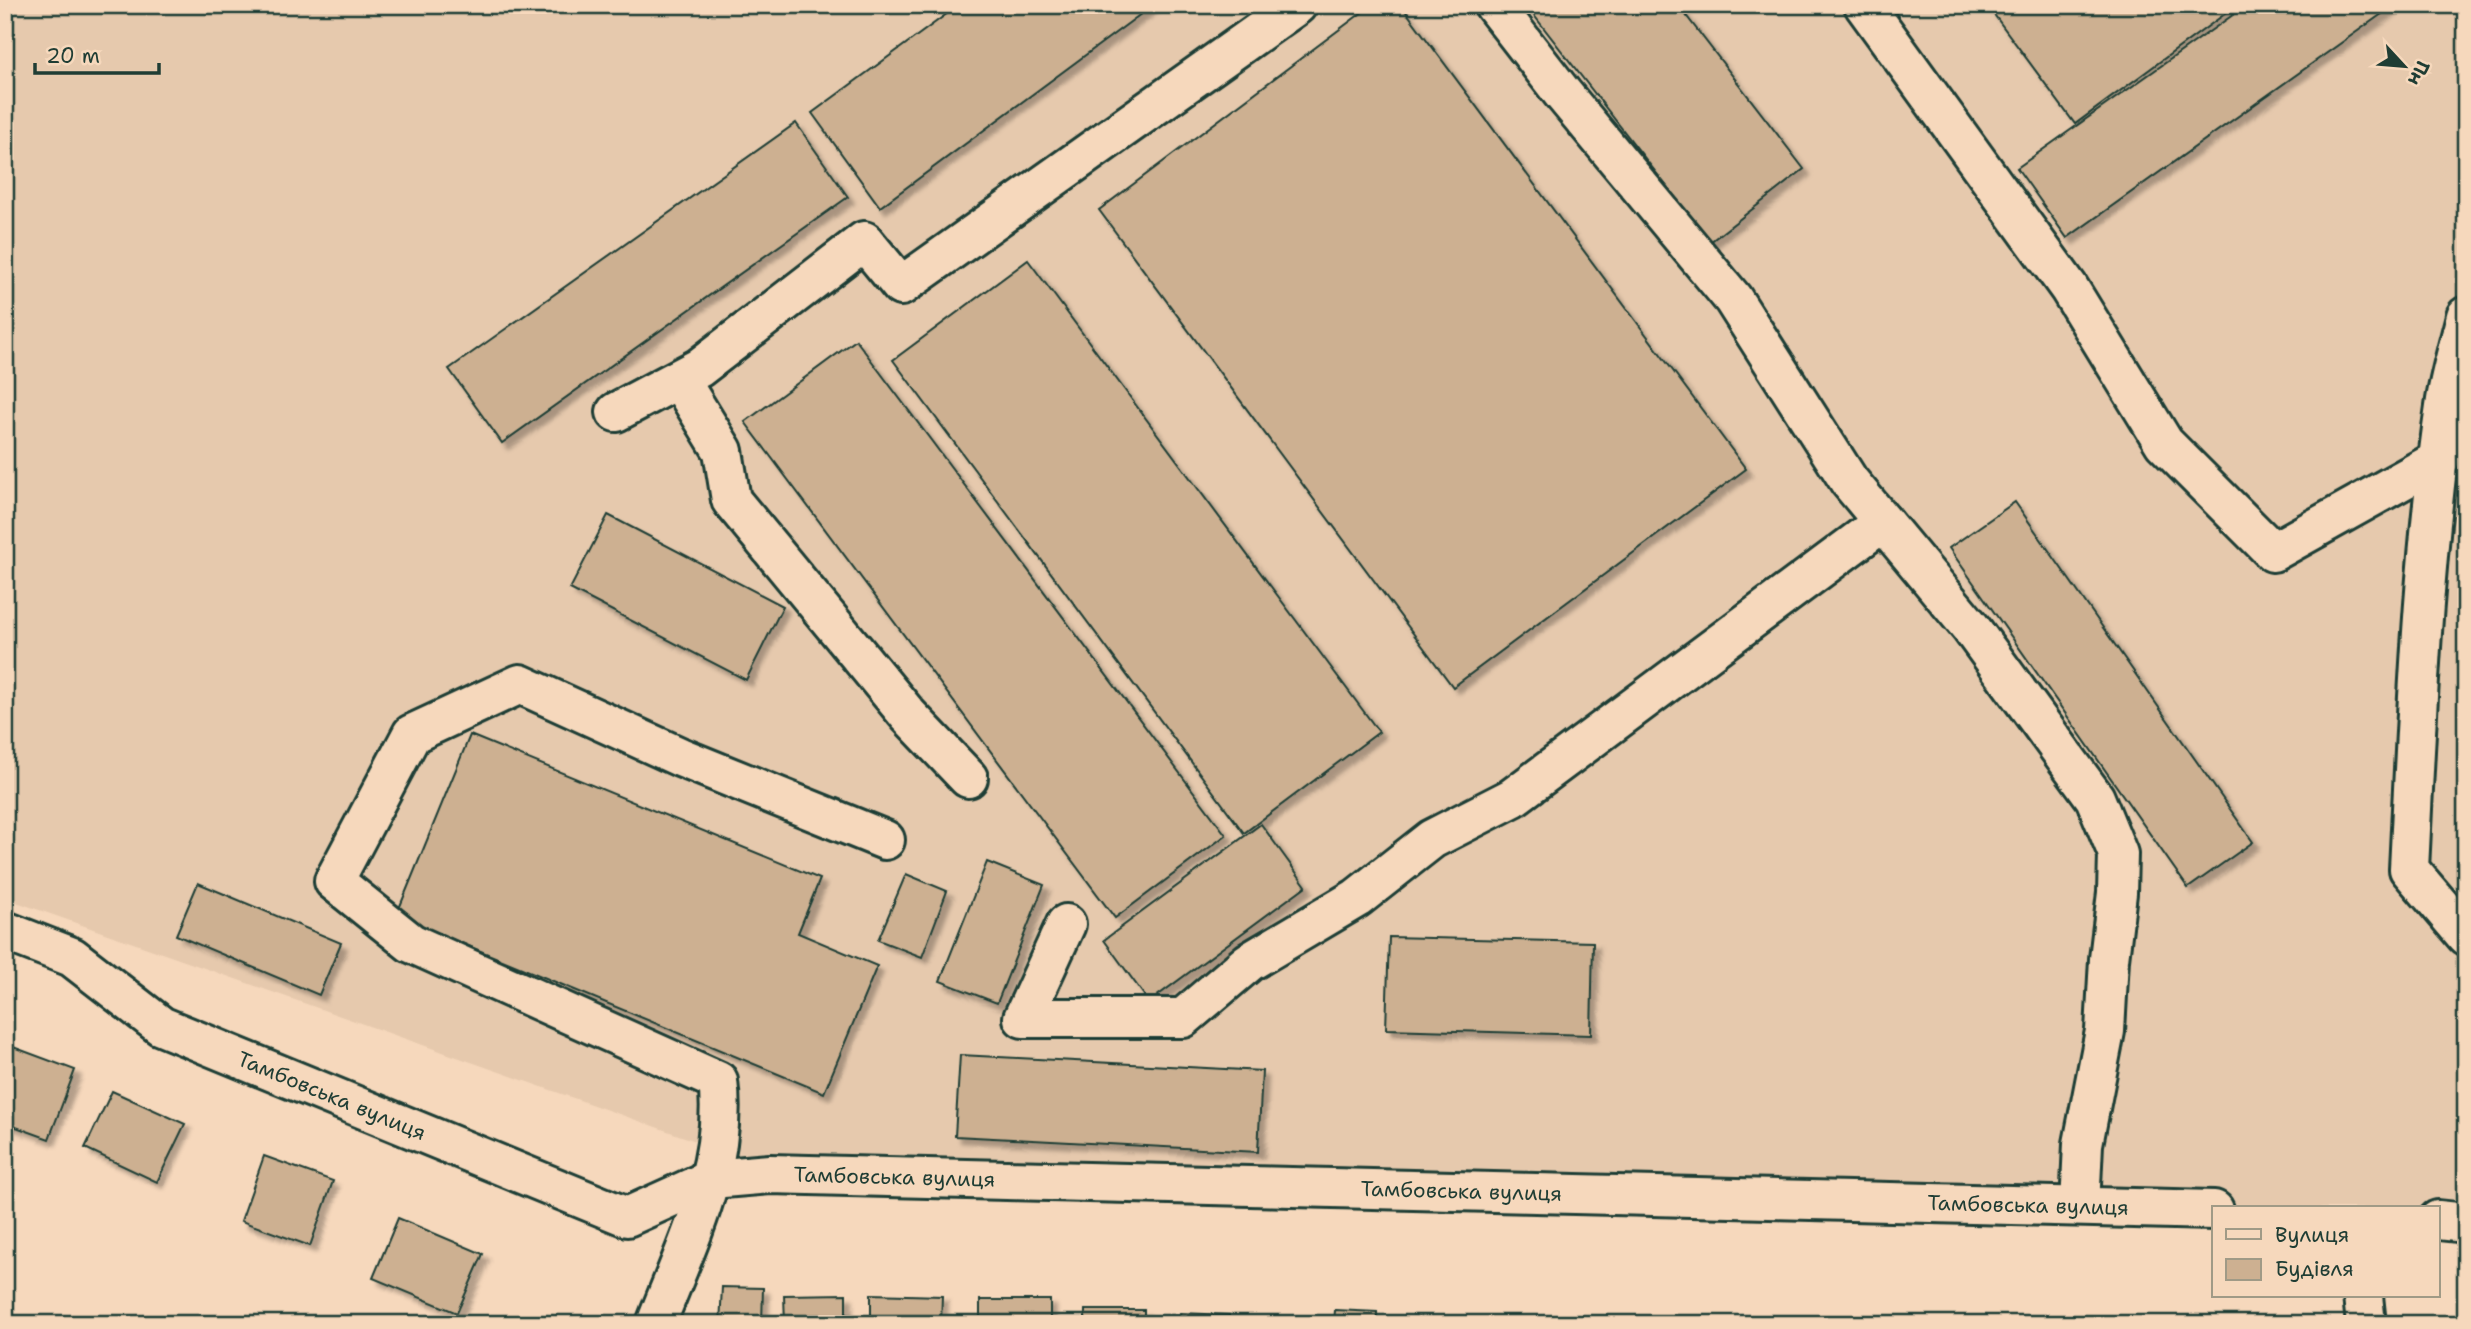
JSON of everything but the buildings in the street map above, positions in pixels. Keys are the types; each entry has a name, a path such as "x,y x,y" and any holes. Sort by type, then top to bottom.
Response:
{"street":[{"path":"616,412 699,368 864,241 901,286 1297,5"},
{"path":"1494,5 1563,94 1733,299 1849,481 1971,628 2095,798 2118,854 2105,1031 2083,1144 2080,1206"},
{"path":"1864,5 2070,288 2164,443 2273,552 2440,459"},
{"path":"2466,316 2447,398 2427,574 2409,869 2466,936"},
{"path":"679,379 723,451 731,500 908,715 968,778"},
{"path":"1066,924 1023,1017 1183,1018 1249,962 1357,898 1432,839 1513,797 1883,522"},
{"path":"656,1324 711,1179 721,1107 718,1081 411,943 334,881 412,734 520,684 680,757 885,840"},
{"name":"Тамбовська вулиця","path":"5,931 72,957 161,1026 626,1217 711,1179 770,1174 2212,1210"},
{"path":"2440,1220 2466,1223"},
{"path":"2364,1298 2366,1324"}],"shaded area":[{"path":"5,5 2466,5 2466,1225 2440,1209 2440,1206 2212,1208 781,1171 5,898"}]}
